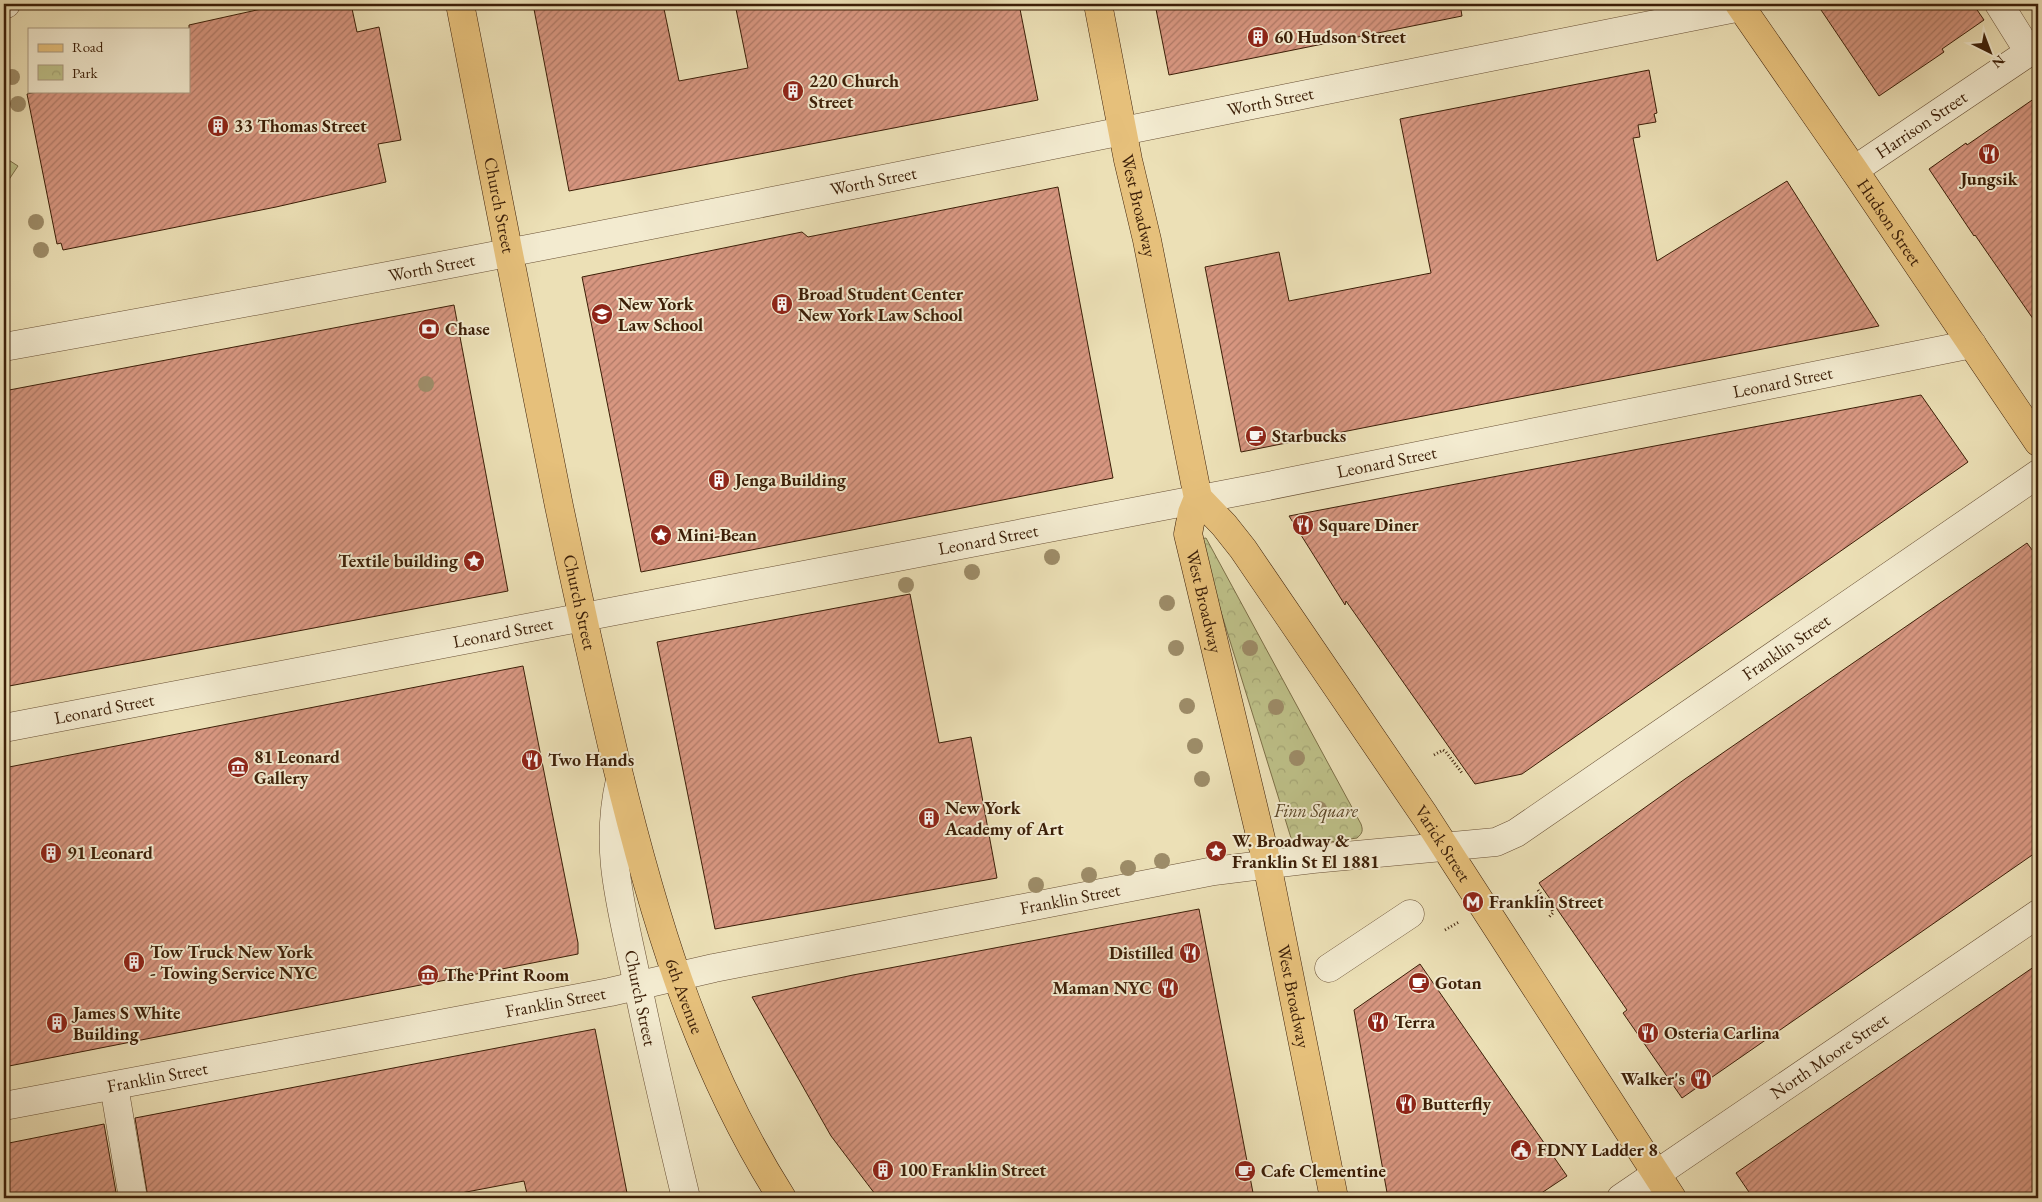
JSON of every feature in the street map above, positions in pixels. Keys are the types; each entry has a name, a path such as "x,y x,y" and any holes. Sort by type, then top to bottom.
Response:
{"main road":[{"name":"Church Street","path":"460,4 581,617 620,780"},
{"name":"West Broadway","path":"1098,4 1122,132 1146,240 1198,498 1192,512 1188,534 1267,864 1334,1198"},
{"name":"Hudson Street","path":"1740,5 2038,442"},
{"name":"Varick Street","path":"1198,498 1224,525 1243,549 1445,847 1672,1198"},
{"name":"6th Avenue","path":"620,780 652,898 677,977 713,1070 738,1122 782,1198"}],"street":[{"path":"1999,4 2033,49"},
{"name":"Worth Street","path":"4,347 508,252 1122,132 1740,5"},
{"name":"Harrison Street","path":"1854,170 2033,49"},
{"name":"Leonard Street","path":"4,728 1198,498 1972,344"},
{"name":"Franklin Street","path":"4,1106 638,986 1192,875 1267,864 1496,842 1516,834 2038,474"},
{"name":"Church Street","path":"620,780 613,824 615,871 664,1106 686,1198"},
{"path":"1329,968 1410,914"},
{"name":"North Moore Street","path":"1621,1198 2038,914"},
{"path":"114,1086 133,1198"}],"path":[{"path":"1434,755 1443,750 1462,773"},
{"path":"1538,890 1552,910 1553,913 1548,918"},
{"path":"1445,930 1462,921"}],"green space":[{"path":"4,157 18,166 4,187"},
{"name":"Finn Square","path":"1206,538 1361,824 1362,831 1357,838 1303,846 1297,844 1291,838 1199,541"}],"building":[{"name":"33 Thomas Street","path":"284,4 351,4 357,32 379,27 401,140 378,144 386,182 276,207 63,250 61,243 57,244 27,94 36,92 190,92 189,25"},
{"name":"220 Church Street","path":"533,4 663,4 679,81 748,68 735,4 1019,4 1038,100 569,191"},
{"name":"60 Hudson Street","path":"1155,4 1460,4 1462,16 1169,75"},
{"path":"1817,4 1973,4 1984,20 1942,49 1944,52 1879,96"},
{"path":"1649,70 1657,113 1654,114 1656,122 1638,125 1640,137 1633,138 1657,261 1787,181 1879,326 1241,452 1205,267 1279,252 1289,301 1431,273 1400,119"},
{"path":"2038,96 2038,326 1929,169"},
{"path":"1058,187 1113,478 641,572 582,277 802,232 808,237"},
{"path":"454,305 508,591 4,687 4,391"},
{"path":"1921,395 1968,462 1522,774 1475,784 1346,601 1345,605 1289,516"},
{"path":"2027,543 2038,558 2038,851 1682,1098 1623,1013 1627,1010 1539,883 1685,779"},
{"path":"910,594 939,743 971,737 997,878 715,929 657,642"},
{"path":"523,666 578,943 578,954 4,1067 4,768"},
{"path":"1199,909 1254,1198 878,1198 831,1136 752,997 853,975"},
{"path":"1420,964 1567,1176 1534,1198 1388,1198 1354,1010"},
{"path":"2038,964 2038,1198 1753,1198 1736,1173"},
{"path":"595,1029 628,1198 528,1198 524,1181 435,1198 148,1198 135,1118"},
{"path":"104,1124 117,1198 4,1198 4,1144"}],"place":[{"name":"60 Hudson Street","path":"1258,37"},
{"name":"220 Church Street","path":"793,91"},
{"name":"33 Thomas Street","path":"218,126"},
{"name":"Jungsik","path":"1989,154"},
{"name":"Broad Student Center New York Law School","path":"782,304"},
{"name":"New York Law School","path":"602,314"},
{"name":"Chase","path":"429,329"},
{"name":"Starbucks","path":"1256,436"},
{"name":"Jenga Building","path":"719,480"},
{"name":"Square Diner","path":"1303,525"},
{"name":"Mini-Bean","path":"661,535"},
{"name":"Textile building","path":"474,561"},
{"name":"Two Hands","path":"532,760"},
{"name":"81 Leonard Gallery","path":"238,767"},
{"name":"New York Academy of Art","path":"929,818"},
{"name":"W. Broadway & Franklin St El 1881","path":"1216,851"},
{"name":"91 Leonard","path":"51,853"},
{"name":"Franklin Street","path":"1473,902"},
{"name":"Distilled","path":"1190,953"},
{"name":"Tow Truck New York - Towing Service NYC","path":"134,962"},
{"name":"The Print Room","path":"428,975"},
{"name":"Gotan","path":"1419,983"},
{"name":"Maman NYC","path":"1168,988"},
{"name":"Terra","path":"1378,1022"},
{"name":"James S White Building","path":"57,1023"},
{"name":"Osteria Carlina","path":"1648,1033"},
{"name":"Walker's","path":"1701,1079"},
{"name":"Butterfly","path":"1406,1104"},
{"name":"FDNY Ladder 8","path":"1521,1150"},
{"name":"100 Franklin Street","path":"883,1170"},
{"name":"Cafe Clementine","path":"1245,1171"}]}
